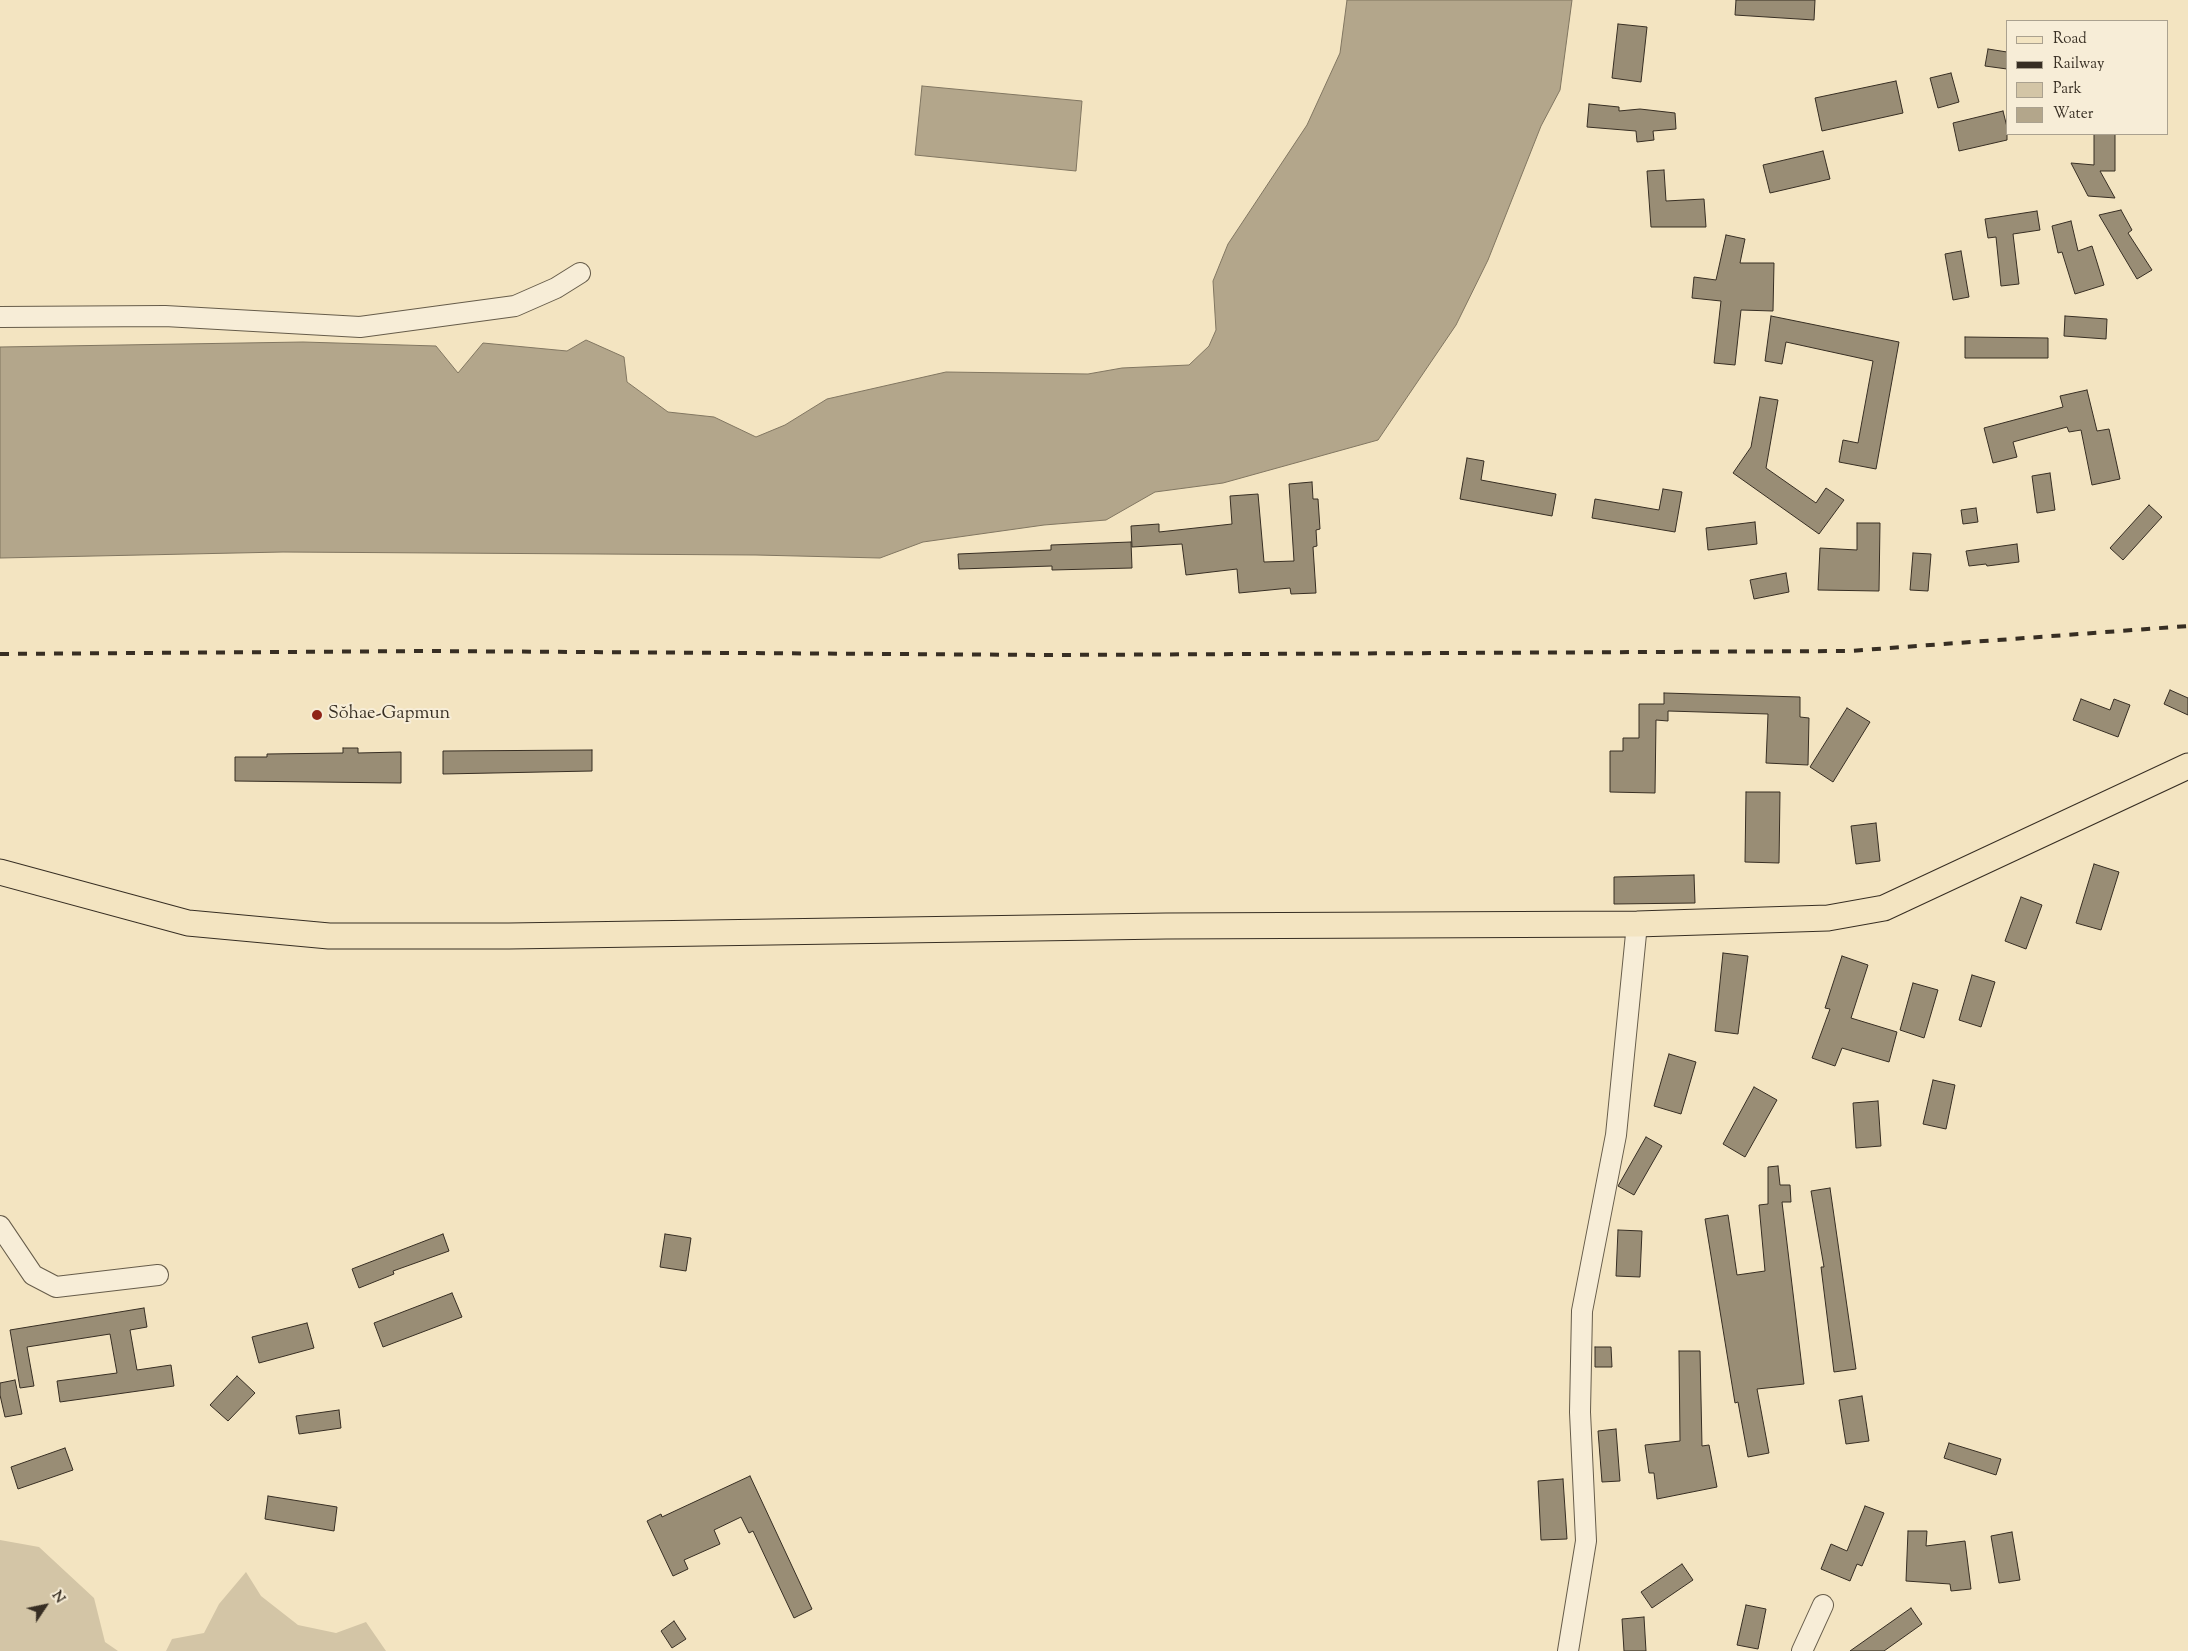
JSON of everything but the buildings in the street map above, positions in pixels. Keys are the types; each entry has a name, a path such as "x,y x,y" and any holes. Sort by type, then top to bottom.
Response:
{"main road":[{"path":"0,872 188,923 329,936 509,936 1176,926 1637,924 1828,918 1884,908 2188,766"}],"street":[{"path":"0,317 165,316 360,327 515,306 556,288 580,273"},
{"path":"1568,1651 1586,1541 1580,1412 1582,1311 1616,1135 1637,924"},
{"path":"0,1226 33,1275 56,1287 158,1275"},
{"path":"1802,1651 1823,1605"}],"green space":[{"path":"0,1540 39,1547 94,1598 105,1642 118,1651 0,1651"},
{"path":"246,1572 261,1596 298,1625 336,1633 366,1622 386,1651 166,1651 172,1639 204,1633 219,1604"}],"water":[{"path":"1347,0 1572,0 1560,90 1541,126 1488,260 1456,325 1378,440 1223,483 1155,492 1106,520 1044,525 923,542 880,558 756,555 283,552 0,558 0,347 303,342 436,346 458,373 483,343 567,351 586,340 624,357 627,382 668,412 714,417 756,437 785,425 827,399 946,372 1088,374 1122,368 1189,365 1209,346 1216,330 1213,281 1228,244 1307,125 1340,53"},
{"path":"922,86 1082,101 1076,171 915,155"}],"railway":[{"path":"0,654 424,651 1052,655 1849,651 2188,626"}],"place":[{"name":"Sŏhae-Gapmun","path":"317,715"}]}
